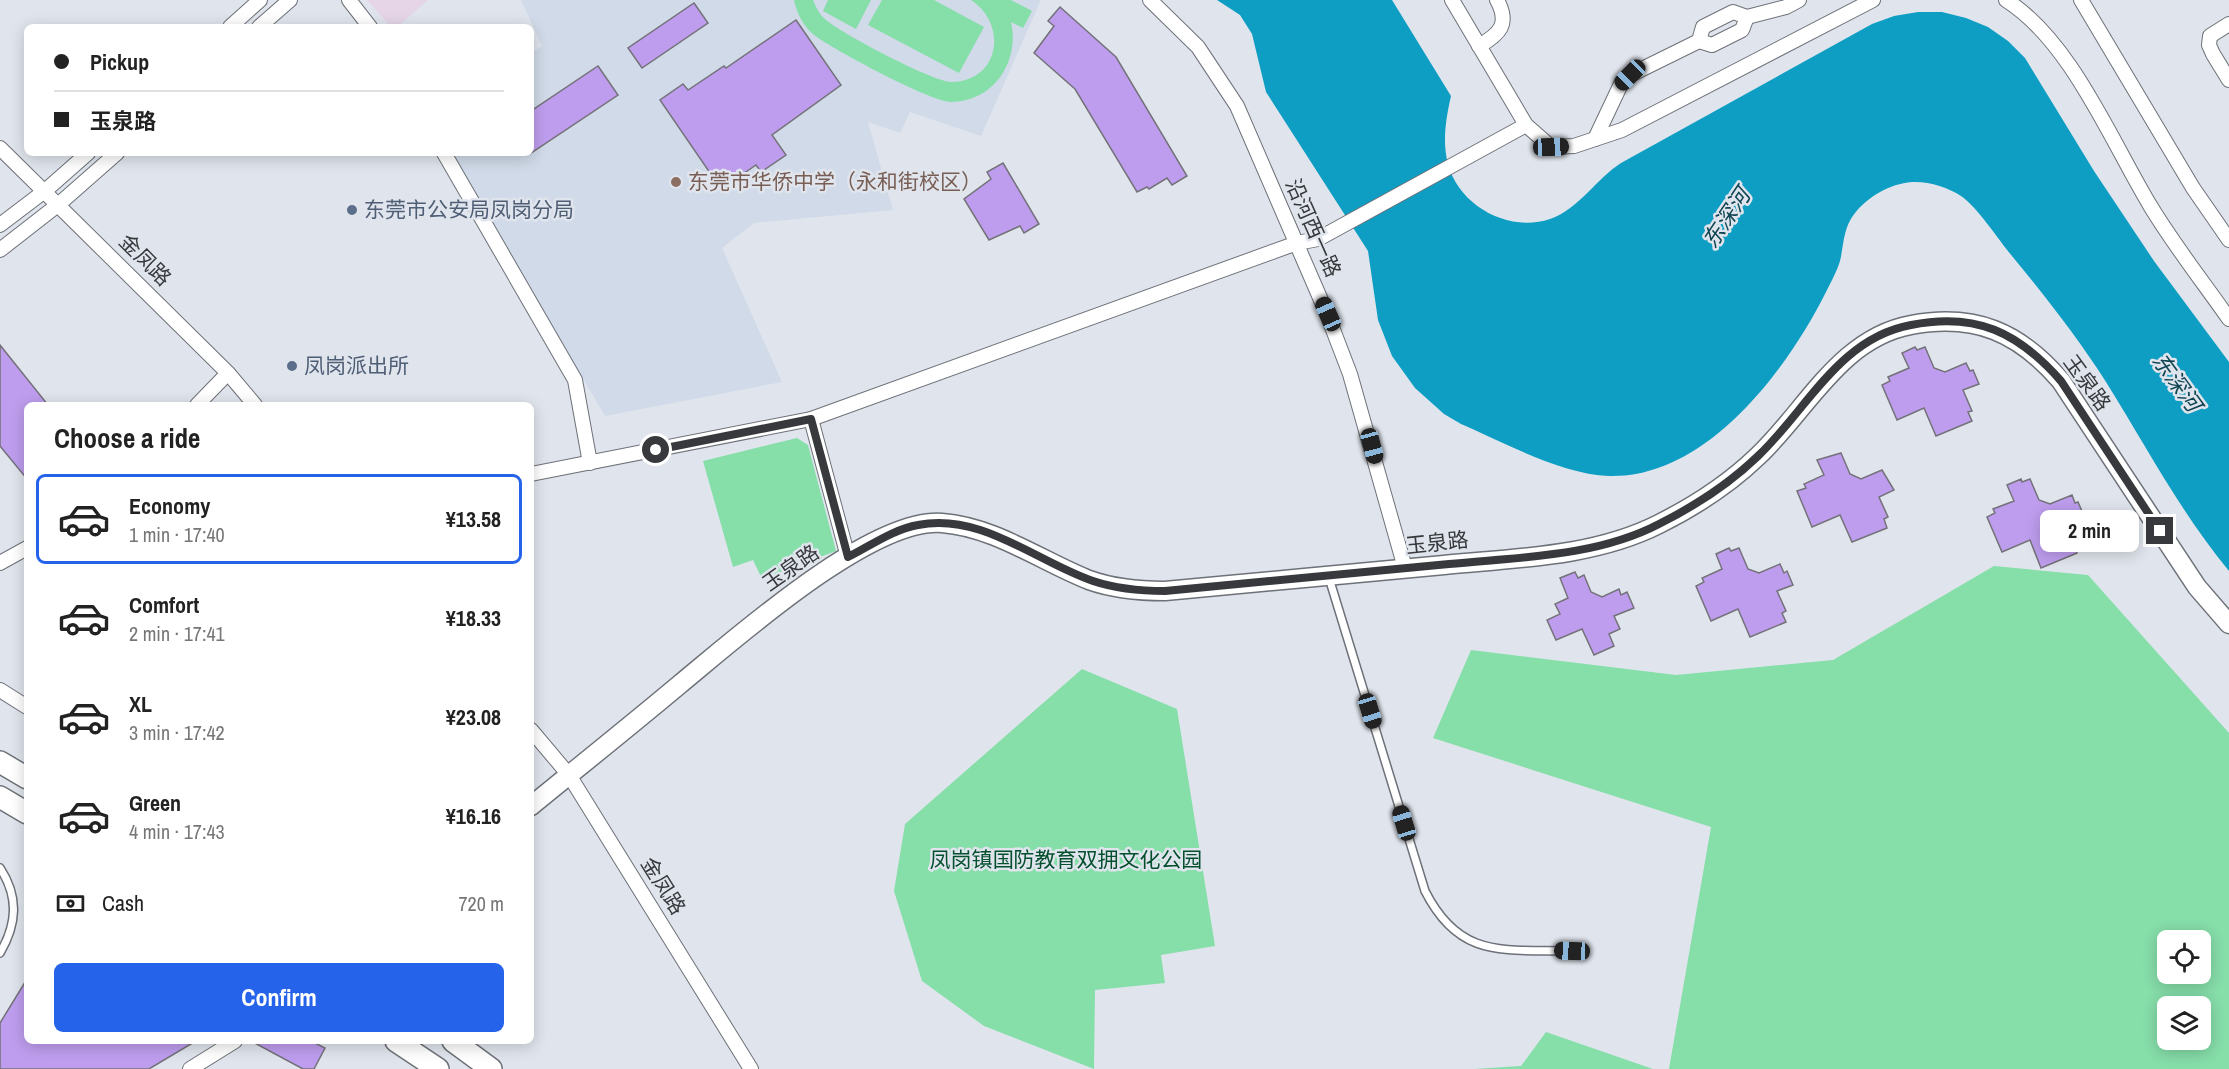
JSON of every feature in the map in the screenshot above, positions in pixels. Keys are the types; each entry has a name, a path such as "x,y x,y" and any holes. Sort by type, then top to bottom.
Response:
{"main road":[{"path":"0,762 24,776"},
{"path":"0,797 24,811"},
{"path":"400,1044 438,1069"},
{"path":"457,1044 491,1069"}],"street":[{"path":"233,24 260,0"},
{"path":"263,24 290,0"},
{"path":"349,0 368,24"},
{"name":"沿河西一路","path":"1150,0 1198,47 1236,105 1297,243 1350,374 1405,568"},
{"path":"1452,0 1526,125 1551,147 1574,146 1622,130 1873,0"},
{"path":"1479,46 1497,36 1503,23 1503,10 1497,0"},
{"path":"1595,139 1621,84 1630,75 1699,41 1712,45 1742,30 1748,17 1766,6 1799,0"},
{"path":"2006,0 2030,16 2064,57 2152,208 2229,319"},
{"path":"2081,0 2193,188 2229,240"},
{"path":"1699,41 1703,27 1733,12 1748,17"},
{"path":"2229,24 2210,36 2209,45 2229,80"},
{"path":"534,473 811,419 1297,243 1318,239 1526,125"},
{"name":"金凤路","path":"0,148 46,190 228,373 252,402"},
{"path":"0,225 46,190 85,156"},
{"path":"0,250 59,204 114,156"},
{"path":"446,156 575,380 590,463"},
{"name":"玉泉路","path":"534,804 781,602 813,578 896,532 917,525 939,522 987,532 1065,569 1117,588 1165,591 1585,549 1657,526 1691,507 1758,456 1833,370 1852,353 1876,337 1908,325 1965,322 1994,328 2019,340 2043,360 2061,381 2197,587 2229,624"},
{"path":"200,402 228,373"},
{"path":"811,419 848,557"},
{"path":"0,563 24,550"},
{"path":"0,690 24,704"},
{"name":"金凤路","path":"534,734 569,775 751,1069"},
{"path":"190,1069 230,1044"}],"lane":[{"path":"1328,576 1425,891 1436,913 1452,930 1472,943 1494,949 1572,951"},
{"path":"0,868 13,895 14,909 10,936 0,953"}],"shaded area":[{"path":"367,0 428,0 400,24 388,24"},
{"name":"东莞市华侨中学（永和街校区）","path":"521,0 1041,0 981,136 910,112 900,133 868,122 893,210 754,223 722,248 782,382 605,416 453,156 534,156 534,51 542,46 534,24"}],"green space":[{"path":"794,0 813,0 823,17 849,35 927,75 952,82 968,79 980,72 989,62 993,50 994,36 990,23 983,10 971,0 1011,0 1032,11 1023,28 1011,22 1013,37 1011,51 1000,77 980,95 951,102 923,93 860,63 814,35 799,14"},
{"path":"828,0 871,0 856,29 823,11"},
{"path":"882,0 934,0 984,27 959,73 868,25"},
{"path":"797,438 808,445 836,551 762,579 753,560 733,567 703,461"},
{"path":"1994,566 2088,575 2229,733 2229,1069 1669,1069 1711,827 1433,738 1471,650 1676,675 1833,660"},
{"name":"凤岗镇国防教育双拥文化公园","path":"1082,669 1177,709 1215,946 1161,955 1165,983 1095,990 1094,1069 984,1026 922,981 894,891 905,824"},
{"path":"1546,1032 1653,1069 1474,1069 1521,1066"}],"water":[{"name":"东深河","path":"1217,0 1392,0 1451,96 1446,121 1445,147 1454,179 1474,204 1488,213 1518,222 1550,219 1560,214 1579,201 1621,163 1872,24 1894,16 1918,12 1942,12 1988,27 2008,41 2025,58 2094,171 2154,261 2229,362 2229,571 2195,526 2073,333 1981,216 1961,196 1938,185 1912,182 1895,185 1873,196 1855,213 1844,236 1840,261 1834,276 1789,354 1766,385 1739,414 1710,440 1678,459 1645,472 1609,476 1591,474 1553,464 1461,424 1444,414 1415,388 1392,356 1378,320 1368,251 1266,92 1252,34 1240,15"}],"building":[{"path":"694,3 708,23 642,68 628,48"},
{"path":"1060,7 1116,57 1187,176 1172,185 1167,178 1149,189 1147,187 1137,192 1075,89 1034,53 1054,26 1048,21"},
{"path":"796,20 841,85 772,135 786,155 761,172 756,165 721,189 660,100 683,84 688,90 724,66 726,68"},
{"path":"598,66 618,95 534,151 534,109"},
{"path":"1003,163 1039,224 1024,233 1020,226 989,240 964,199 991,179 987,172"},
{"path":"0,345 46,402 24,402 24,475 0,446"},
{"path":"1915,347 1917,350 1925,347 1934,368 1945,372 1966,363 1970,371 1973,370 1979,384 1963,390 1972,411 1968,412 1972,421 1936,436 1924,408 1897,420 1882,385 1890,381 1888,377 1909,368 1902,353"},
{"path":"1841,453 1850,474 1861,479 1882,470 1894,490 1879,497 1888,517 1884,519 1887,528 1852,542 1840,515 1812,527 1797,491 1806,488 1804,484 1824,475 1817,460"},
{"path":"2021,479 2022,482 2030,479 2039,500 2050,504 2072,495 2075,503 2078,502 2084,516 2069,522 2077,543 2073,544 2077,553 2041,568 2030,540 2002,552 1987,517 1995,513 1993,509 2014,501 2007,485"},
{"path":"1729,548 1731,551 1739,548 1748,569 1759,573 1780,564 1784,573 1787,571 1793,585 1777,591 1786,611 1782,613 1786,622 1750,637 1738,609 1711,621 1696,586 1704,582 1702,578 1722,569 1716,554"},
{"path":"1575,572 1578,578 1584,575 1591,592 1602,597 1619,589 1621,595 1627,592 1634,608 1614,616 1620,629 1609,634 1614,646 1594,655 1582,629 1556,640 1547,620 1560,614 1555,604 1568,598 1560,578"},
{"path":"24,984 24,1044 191,1044 149,1069 0,1069 0,1023"},
{"path":"257,1044 317,1044 325,1048 314,1069 303,1069"}],"place":[{"name":"东莞市华侨中学（永和街校区）","path":"676,182"},
{"name":"东莞市公安局凤岗分局","path":"352,210"},
{"name":"凤岗派出所","path":"292,366"}],"route":[{"path":"656,450 811,419 848,557 896,532 917,525 939,522 963,525 987,532 1091,580 1117,588 1140,591 1165,591 1494,560 1585,549 1657,526 1691,507 1758,456 1784,429 1833,370 1852,353 1876,337 1908,325 1965,322 1994,328 2019,340 2043,360 2061,381 2160,531"}]}
